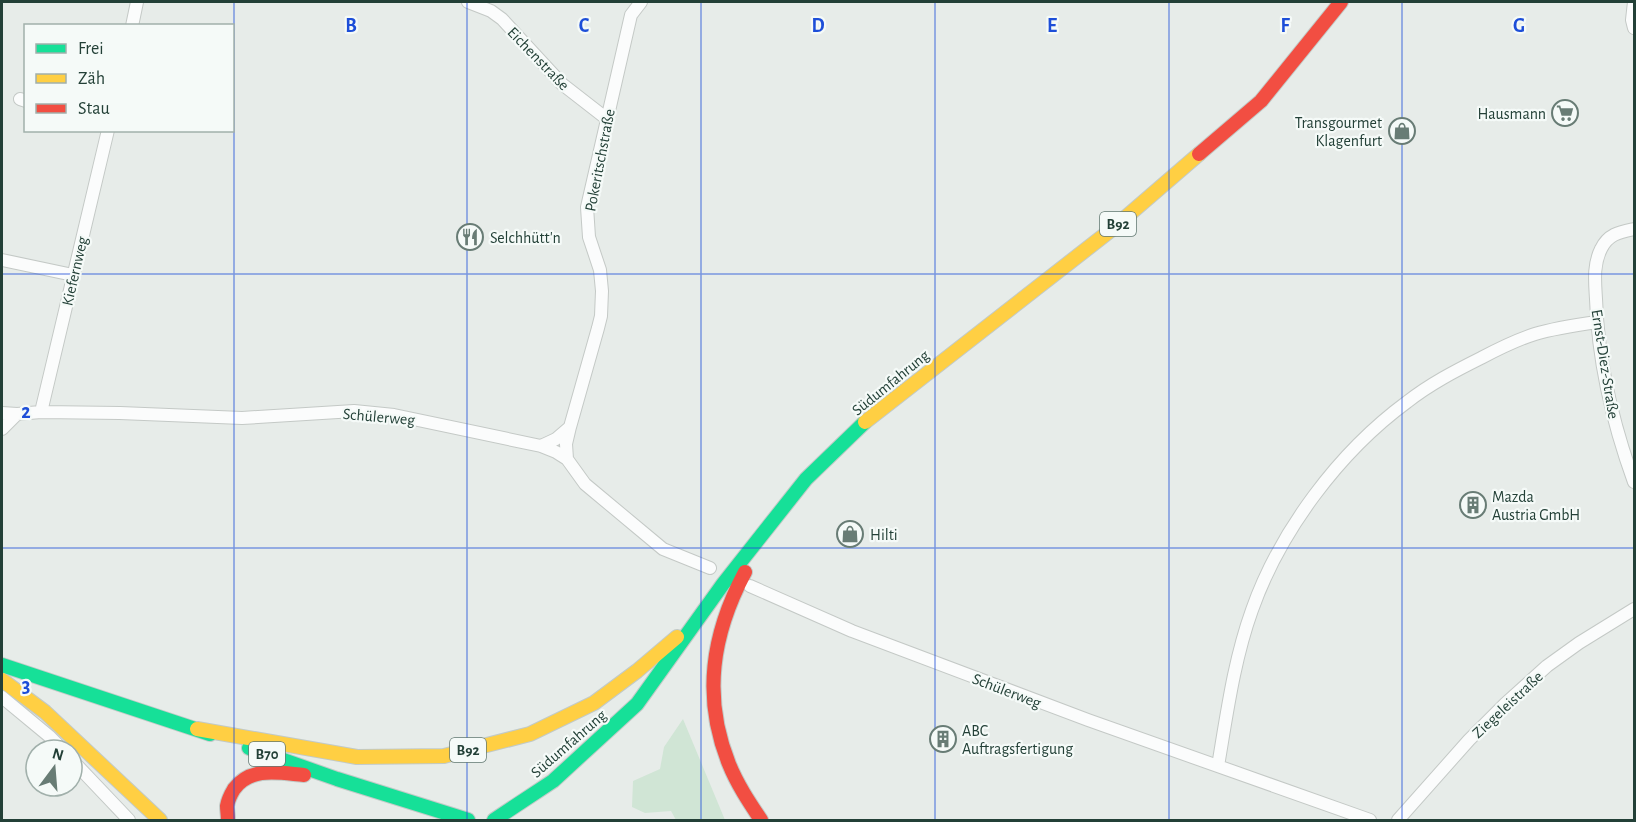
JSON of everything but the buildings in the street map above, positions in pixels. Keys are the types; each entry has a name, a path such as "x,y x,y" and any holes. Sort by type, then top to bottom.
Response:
{"main road":[{"name":"Südumfahrung","path":"494,820 553,781 637,704 723,584 806,479 869,419 1112,230 1261,101 1341,2"},
{"name":"B92","path":"761,820 744,795 719,735 713,671 723,616 736,587 781,511"},
{"name":"B92","path":"197,729 357,757 444,756 530,734 594,703 638,670 702,615"},
{"name":"B70","path":"2,665 197,729 337,779 468,820"},
{"path":"2,680 45,712 160,820"},
{"path":"228,820 227,807 231,793 240,781 252,774 269,771 337,779"}],"street":[{"path":"132,24 137,2"},
{"name":"Eichenstraße","path":"468,2 491,11 502,20 562,84 607,119"},
{"name":"Pokeritschstraße","path":"567,459 566,444 601,316 600,270 589,237 587,207 631,15 641,2"},
{"path":"1634,2 1632,20 1635,28"},
{"name":"Kiefernweg","path":"41,412 108,132"},
{"name":"Ernst-Diez-Straße","path":"1635,229 1615,233 1601,247 1595,267 1597,322 1602,361 1617,428 1635,482"},
{"path":"2,260 73,275"},
{"path":"1218,765 1237,661 1251,611 1271,565 1299,518 1321,487 1350,453 1406,402 1465,366 1533,334 1559,327 1597,322"},
{"name":"Schülerweg","path":"2,413 41,412 242,418 354,411 394,415 541,446 567,459 585,484 663,549 710,568"},
{"path":"2,429 16,414"},
{"path":"541,446 556,439 570,428"},
{"name":"Schülerweg","path":"750,586 852,631 1181,754 1218,765 1370,820"},
{"name":"Ziegeleistraße","path":"1398,820 1468,740 1547,666 1635,609"},
{"path":"2,697 50,738"},
{"path":"84,773 129,820"}],"green space":[{"path":"683,719 725,820 676,820 671,811 645,813 632,807 633,781 660,769 664,747"}],"traffic: fast":[{"path":"494,820 553,781 637,704 723,584 806,479 865,422"},
{"path":"2,665 210,734"},
{"path":"249,748 337,779 468,820"}],"traffic: slow":[{"path":"865,422 1111,230 1199,154"},
{"path":"197,729 357,757 444,756 530,734 594,703 677,637"},
{"path":"2,680 45,712 160,820"}],"traffic: jam":[{"path":"1199,154 1261,101 1341,2"},
{"path":"745,572 734,595 718,642 713,690 715,714 729,764 739,786 761,820"},
{"path":"228,820 227,806 231,795 234,789 249,777 276,772 304,775"}],"place":[{"name":"Hausmann","path":"1565,113"},
{"name":"Transgourmet Klagenfurt","path":"1402,131"},
{"name":"Selchhütt'n","path":"470,237"},
{"name":"Mazda Austria GmbH","path":"1473,505"},
{"name":"Hilti","path":"850,534"},
{"name":"ABC Auftragsfertigung","path":"943,739"}]}
